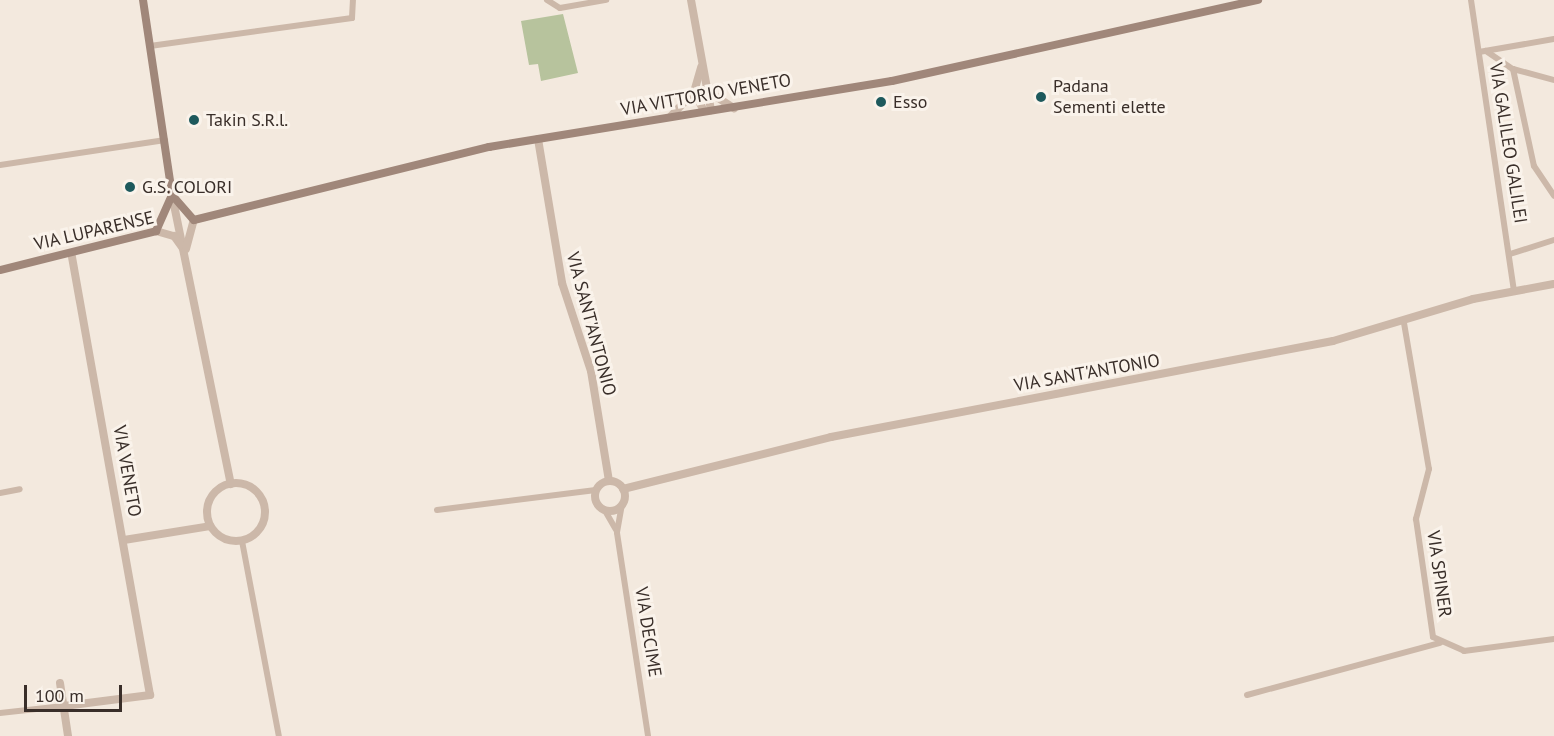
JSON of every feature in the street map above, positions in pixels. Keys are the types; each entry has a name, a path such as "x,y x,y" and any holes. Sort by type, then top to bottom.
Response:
{"main road":[{"path":"143,0 172,195 156,231"},
{"name":"VIA VITTORIO VENETO","path":"194,220 538,140 671,116 734,108 892,81 1258,0"},
{"path":"172,195 194,220"},
{"name":"VIA LUPARENSE","path":"0,270 156,231"}],"street":[{"path":"150,46 352,18 353,0"},
{"path":"547,0 560,8 606,0"},
{"path":"691,0 701,62 709,92 708,111"},
{"name":"VIA GALILEO GALILEI","path":"1471,0 1483,52 1514,290"},
{"path":"1483,52 1554,39"},
{"path":"1483,52 1513,69 1554,80"},
{"path":"671,116 694,92 701,62"},
{"path":"1513,69 1534,166 1554,196"},
{"path":"694,92 708,111"},
{"path":"709,92 734,108"},
{"path":"0,165 165,140"},
{"name":"VIA SANT'ANTONIO","path":"538,140 562,283 591,371 609,481"},
{"path":"172,195 186,253 231,484"},
{"path":"186,253 194,220"},
{"name":"VIA LUPARENSE","path":"156,231 174,236 186,253"},
{"path":"1510,254 1554,240"},
{"name":"VIA VENETO","path":"64,706 150,695 71,253"},
{"name":"VIA SANT'ANTONIO","path":"623,489 831,436 1161,376 1404,323 1514,290 1554,284"},
{"name":"VIA SPINER","path":"1404,323 1429,470 1416,519 1429,618 1440,643 1464,651 1554,639"},
{"path":"437,510 596,490 609,481 623,489 622,504 604,509 596,490"},
{"path":"231,484 248,486 264,505 258,531 242,541 223,539 210,526 210,499 231,484"},
{"path":"0,493 20,489"},
{"name":"VIA DECIME","path":"622,504 617,533 648,736"},
{"name":"VIA DECIME","path":"604,509 617,533"},
{"path":"124,540 210,526"},
{"path":"242,541 279,736"},
{"path":"1247,695 1440,643"},
{"path":"60,682 68,736"},
{"path":"0,713 64,706"}],"green space":[{"path":"563,14 578,73 541,81 538,64 529,65 521,21"}],"place":[{"name":"Padana Sementi elette","path":"1041,97"},
{"name":"Esso","path":"881,102"},
{"name":"Takin S.R.l.","path":"194,120"},
{"name":"G.S. COLORI","path":"130,187"}]}
